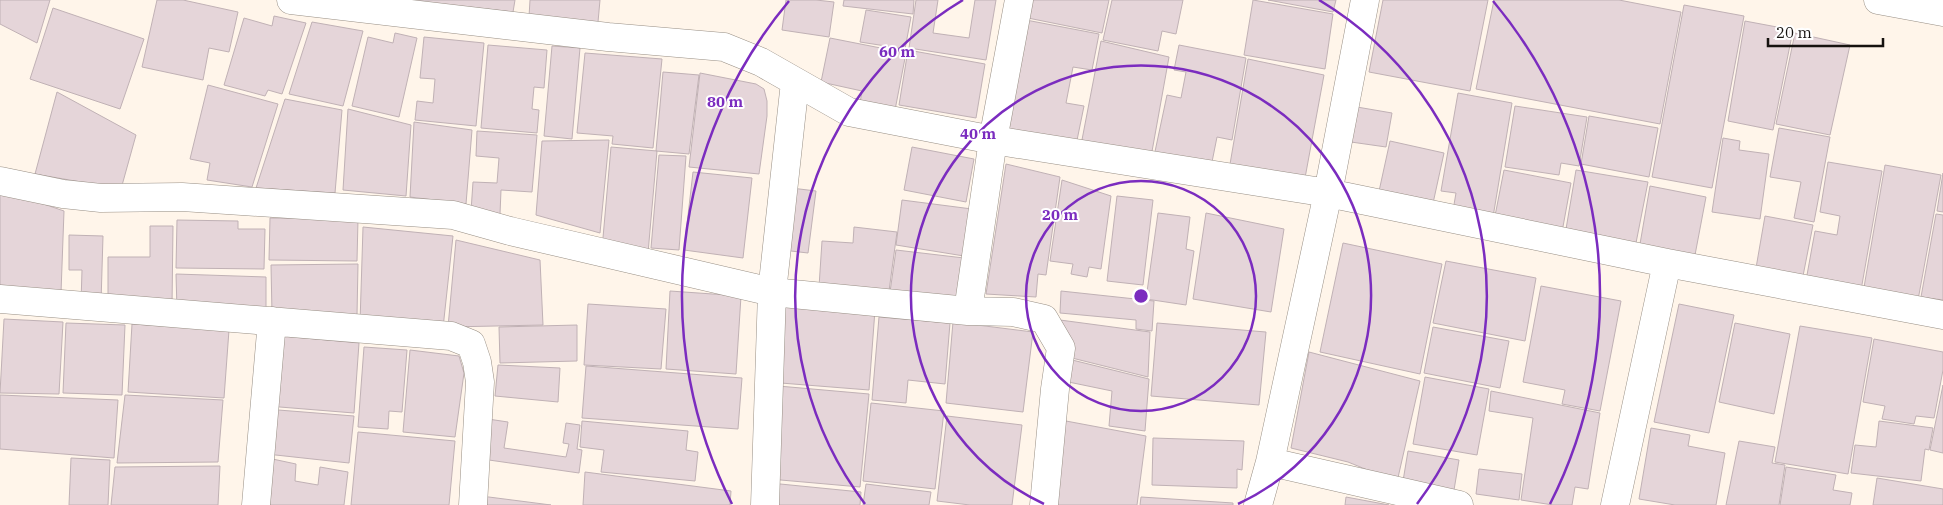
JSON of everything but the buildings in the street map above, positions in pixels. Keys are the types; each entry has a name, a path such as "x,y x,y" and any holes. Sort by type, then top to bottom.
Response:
{"street":[{"path":"291,0 608,36 724,47 761,62 849,112 993,140 1328,193 1666,263 1943,315"},
{"path":"968,310 993,140 1019,0"},
{"path":"1258,505 1270,462 1328,193 1365,0"},
{"path":"1878,0 1943,12"},
{"path":"765,505 772,292 795,82"},
{"path":"0,182 63,194 101,198 182,197 453,215 510,231 772,292 968,310 1013,312 1044,319 1061,348 1055,389 1044,505"},
{"path":"1615,505 1666,263"},
{"path":"0,299 451,336 471,344 477,362 480,382 474,505"},
{"path":"256,505 272,321"},
{"path":"1270,462 1459,505"}]}
